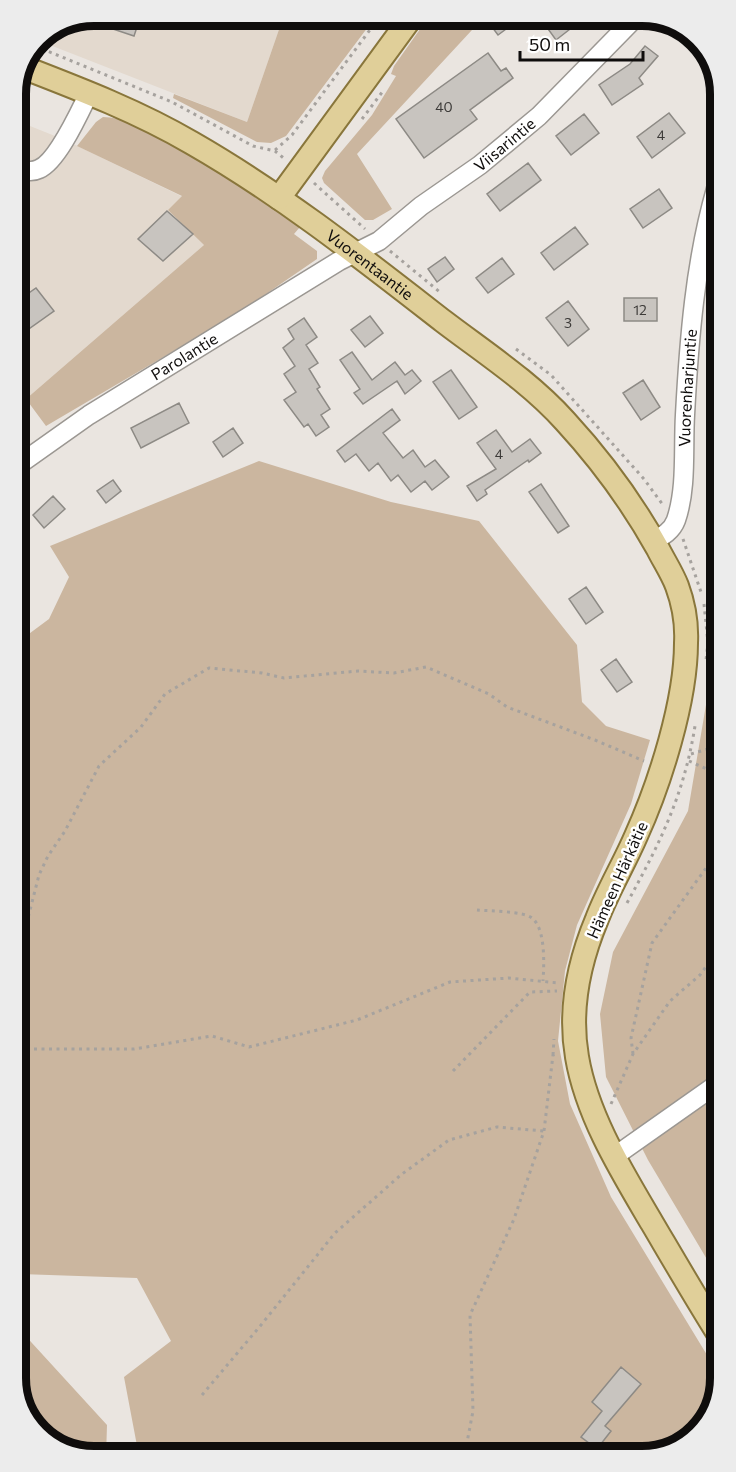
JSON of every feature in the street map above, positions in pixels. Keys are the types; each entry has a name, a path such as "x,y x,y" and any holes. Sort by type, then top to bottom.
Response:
{"main road":[{"path":"279,198 405,26"},
{"name":"Vuorentaantie","path":"30,70 127,109 192,142 279,198 355,253 537,393 589,449 639,517 653,542"},
{"name":"Hämeen Härkätie","path":"653,542 675,581 686,622 687,650 680,695 667,752 652,798 638,833 596,920 577,988 575,1037 584,1086 615,1156 710,1319"}],"street":[{"name":"Viisarintie","path":"355,253 379,241 421,206 480,165 539,116 627,26"},
{"path":"26,171 40,169 52,157 64,141 89,93"},
{"name":"Vuorenharjuntie","path":"653,542 667,534 676,522 682,492 685,414 695,303 705,228 710,210"},
{"name":"Parolantie","path":"26,460 89,415 355,253"},
{"path":"615,1156 710,1089"}],"path":[{"path":"43,49 172,102 253,146 275,151 292,135 373,26"},
{"path":"26,926 39,875 99,766 141,727 165,694 209,668 262,673 284,678 358,671 394,673 426,667 489,694 507,707 639,760 647,762 655,760 667,752"},
{"path":"691,754 710,748"},
{"path":"689,761 710,770"},
{"path":"633,1054 631,1038 652,943 710,862"},
{"path":"477,910 530,917 537,923 542,942 543,981"},
{"path":"608,1111 633,1054 670,1001 700,975 710,961"},
{"path":"26,1048 134,1049 212,1036 249,1047 357,1020 450,982 509,978 564,983 577,988"},
{"path":"453,1071 530,992 563,991 577,988"},
{"path":"466,1446 473,1411 470,1315 513,1219 544,1131 554,1055 575,1037"},
{"path":"202,1395 335,1233 402,1174 449,1140 497,1127 544,1131"}],"shaded area":[{"path":"280,26 247,122 48,44 56,37 81,27"},
{"path":"280,26 369,26 286,136 271,143 257,142 173,98 174,94 247,122"},
{"path":"422,26 470,26 472,30 357,154 392,209 373,220 365,220 324,183 322,178 325,171 372,115 396,76 391,74 394,66"},
{"path":"103,117 110,117 136,126 193,156 247,190 300,227 294,234 317,251 317,259 240,312 46,426 26,399 204,245 168,210 182,196 77,146 96,122"},
{"path":"26,124 65,140 183,197 169,210 204,245 26,399"},
{"path":"259,461 391,502 479,521 577,645 582,702 606,726 650,740 631,804 577,925 565,971 558,1041 570,1104 611,1197 710,1360 710,1387 707,1400 699,1416 687,1430 668,1441 642,1446 137,1446 124,1377 171,1341 137,1278 26,1274 26,636 49,619 69,577 50,546"},
{"path":"710,681 710,1264 648,1160 606,1077 600,1014 613,952 688,811"},
{"path":"26,1336 107,1425 106,1446 90,1446 72,1443 56,1435 42,1423 31,1404 27,1391"}],"building":[{"path":"104,26 137,26 134,36"},
{"path":"491,26 510,26 498,35"},
{"path":"546,26 574,26 556,40"},
{"path":"645,46 658,56 639,78 643,84 612,105 599,85 630,64"},
{"path":"488,53 501,71 506,68 513,78 470,110 477,119 424,158 396,119"},
{"path":"669,113 685,133 652,158 637,137"},
{"path":"584,114 599,133 571,155 556,136"},
{"path":"528,163 541,180 500,211 487,194"},
{"path":"659,189 672,208 643,228 630,209"},
{"path":"167,211 193,234 163,261 138,239"},
{"path":"575,227 588,244 554,270 541,253"},
{"path":"445,257 454,269 437,282 428,269"},
{"path":"502,258 514,274 488,293 476,278"},
{"path":"36,288 54,311 26,331 26,295"},
{"path":"624,298 657,298 657,321 624,321"},
{"path":"568,301 589,329 568,346 546,318"},
{"path":"370,316 383,333 365,347 351,330"},
{"path":"304,318 317,337 306,345 318,363 309,369 320,387 317,389 330,409 321,415 329,427 316,436 308,424 304,427 284,400 296,392 284,374 295,366 283,348 294,339 288,329"},
{"path":"352,352 372,380 395,362 405,375 412,370 421,381 405,394 397,381 363,404 354,393 360,389 340,360"},
{"path":"451,370 477,407 459,419 433,382"},
{"path":"643,380 660,407 641,420 623,393"},
{"path":"179,403 189,423 141,448 131,428"},
{"path":"392,409 400,420 383,433 403,458 413,450 425,467 435,460 449,477 432,490 425,481 411,492 398,475 391,481 378,463 369,471 356,454 345,462 337,451"},
{"path":"233,428 243,443 223,457 213,442"},
{"path":"496,430 512,452 530,439 541,453 485,490 487,494 477,501 467,486 496,469 477,443"},
{"path":"113,480 121,491 106,503 97,491"},
{"path":"541,484 569,526 558,533 529,492"},
{"path":"53,496 65,509 44,528 33,515"},
{"path":"586,587 603,612 586,624 569,599"},
{"path":"616,659 632,682 617,692 601,670"},
{"path":"621,1367 641,1384 605,1426 611,1431 599,1446 593,1446 581,1437 602,1411 592,1402"}]}
